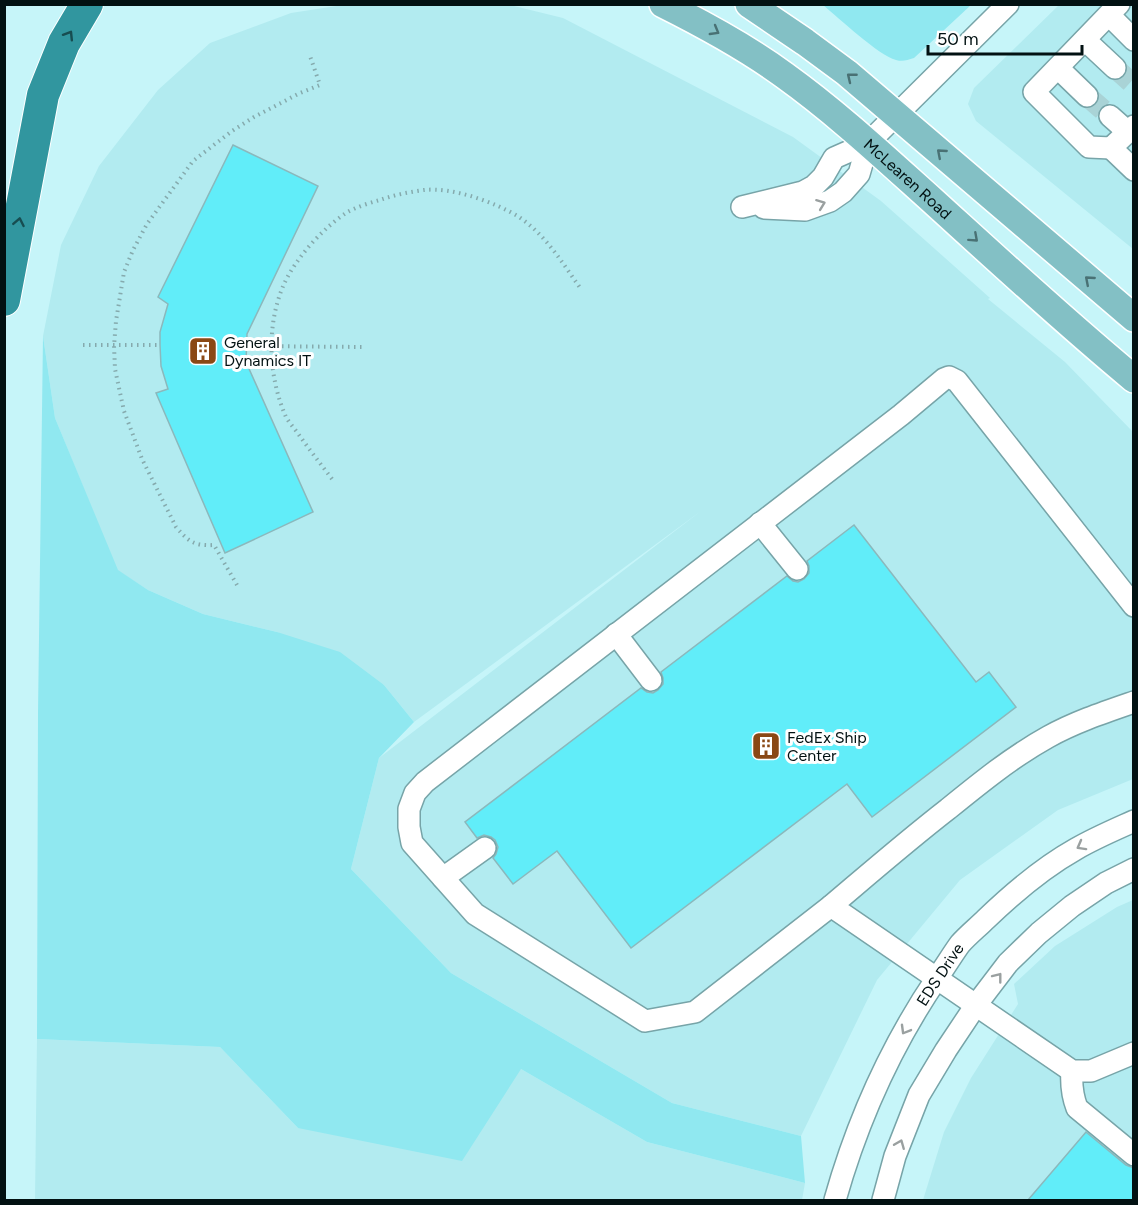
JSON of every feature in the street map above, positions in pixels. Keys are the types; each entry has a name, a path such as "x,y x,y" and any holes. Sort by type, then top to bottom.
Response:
{"highway":[{"path":"4,300 43,95 64,43 87,4"}],"main road":[{"name":"McLearen Road","path":"663,4 744,48 784,75 868,142 1080,334 1134,379"},
{"path":"748,4 806,42 847,73 1134,318"}],"street":[{"path":"868,142 859,174 843,192 830,201 805,210 742,207 803,192 814,186 823,177 834,158 868,142 1008,4"},
{"path":"1134,40 1114,10 1034,92 1089,147 1111,148 1134,170"},
{"path":"1084,40 1115,68"},
{"path":"1058,68 1087,96"},
{"path":"1110,116 1131,129 1111,148"},
{"path":"1134,606 957,381 949,377 438,771 415,793 410,809 409,827 412,843 475,914 645,1021 695,1012 831,906 957,801 1028,749 1074,724 1134,702"},
{"path":"760,523 797,569"},
{"path":"616,634 651,680"},
{"name":"EDS Drive","path":"835,1200 867,1107 895,1048 926,995 961,943 998,907 1035,877 1074,850 1134,821"},
{"path":"443,878 485,848"},
{"path":"883,1200 895,1156 919,1095 976,1005 1008,963 1039,933 1072,906 1106,883 1134,869"},
{"path":"831,906 1072,1071 1091,1071 1134,1053"},
{"path":"1072,1071 1071,1085 1077,1108 1134,1155"}],"path":[{"path":"237,585 214,545 199,546 191,542 176,527 142,459 124,411 115,369 116,321 124,272 133,250 147,224 193,161 232,131 262,113 320,85 310,56"},
{"path":"332,479 287,418 277,390 271,346 276,310 284,285 297,262 329,226 348,212 398,194 426,190 448,191 497,206 520,218 553,249 581,289"},
{"path":"83,345 160,345"},
{"path":"246,346 363,347"}],"shaded area":[{"path":"343,5 510,5 563,18 793,137 881,201 990,298 988,299 1065,362 1133,432 1133,779 1058,810 960,880 877,980 801,1136 672,1103 451,973 351,869 379,758 701,511 414,722 384,685 277,632 203,614 148,590 117,570 55,418 43,336 61,245 99,166 158,90 210,43 291,13"},
{"path":"823,5 971,5 914,58 901,61 879,51"},
{"path":"1059,5 1133,5 1133,249 976,121 968,104 974,88"},
{"path":"43,336 55,418 118,570 148,590 203,614 277,632 340,652 384,685 414,722 379,758 351,869 451,973 672,1103 801,1136 805,1183 647,1142 521,1069 462,1161 298,1128 220,1047 37,1039"},
{"path":"1133,900 1133,1200 923,1200 944,1132 971,1078 1018,1004 1014,984 1055,946 1117,907"},
{"path":"37,1039 220,1047 298,1128 521,1069 647,1142 805,1183 802,1200 35,1200"}],"building":[{"name":"General Dynamics IT","path":"233,145 318,186 247,334 246,362 313,512 225,553 156,393 168,389 161,366 160,332 168,304 158,297"},
{"name":"FedEx Ship Center","path":"854,525 976,682 989,672 1016,707 872,817 847,784 631,948 557,851 513,884 493,858 498,847 495,840 484,835 477,838 465,822 641,688 653,693 658,690 663,684 661,672 787,576 798,582 804,579 809,573 807,561"},
{"path":"1086,1132 1126,1165 1134,1168 1134,1200 1028,1200"}],"tunnel":[{"path":"1115,68 1134,85"},
{"path":"1087,96 1110,116"}],"place":[{"name":"General Dynamics IT","path":"203,351"},
{"name":"FedEx Ship Center","path":"766,746"}]}
